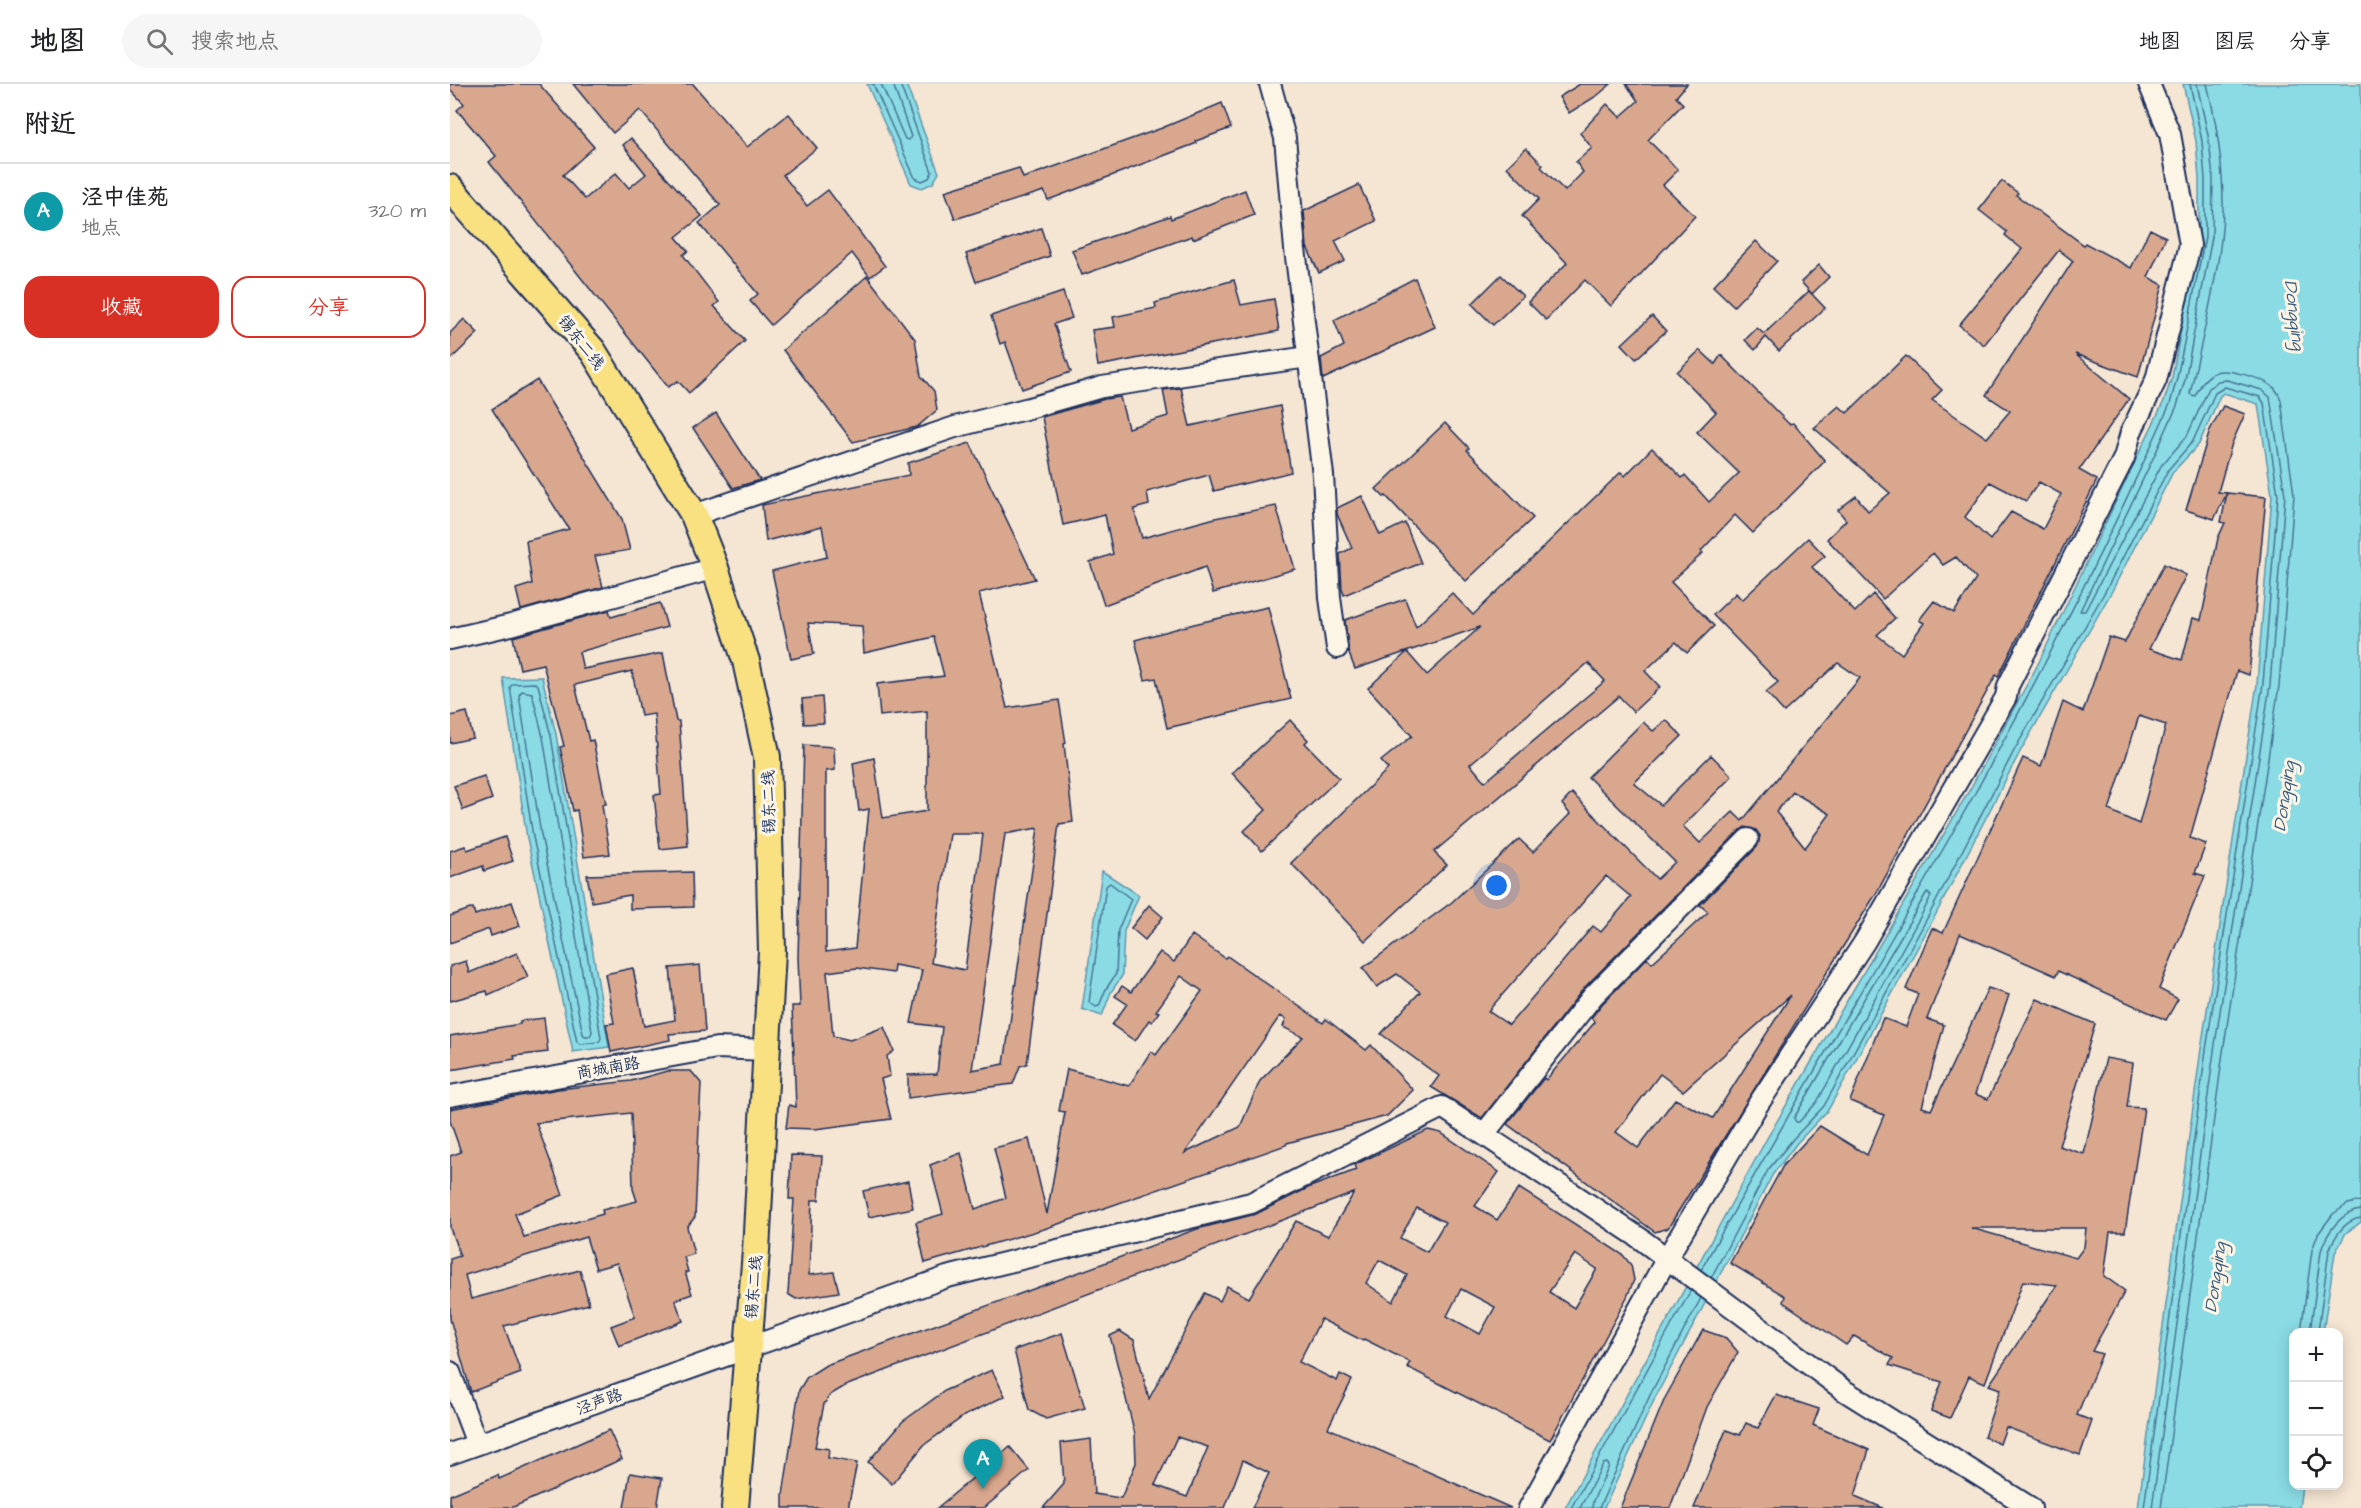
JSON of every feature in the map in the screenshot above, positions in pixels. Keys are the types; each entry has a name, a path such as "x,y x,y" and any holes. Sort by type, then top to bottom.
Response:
{"main road":[{"name":"锡东二线","path":"450,188 593,351 694,514 746,661 767,757 772,951 756,1251 735,1508"}],"street":[{"path":"1270,84 1285,138 1323,475 1330,598 1337,648"},
{"path":"1529,1508 1667,1258 1757,1106 1865,941 2006,697 2008,686 2124,458 2130,432 2156,380 2190,245 2170,134 2149,84"},
{"path":"694,514 955,427 1102,387 1308,357"},
{"path":"450,639 522,622 715,568"},
{"path":"1748,839 1593,996 1484,1134 1667,1258 1845,1391 2027,1507"},
{"name":"商城南路","path":"450,1096 717,1048 767,1050"},
{"name":"泾声路","path":"450,1454 947,1277 1251,1203 1442,1107 1484,1134"},
{"path":"450,1372 477,1444"}],"water":[{"path":"867,84 906,84 939,173 933,183 922,188 911,184"},
{"name":"Dongqing","path":"2183,84 2361,84 2361,1222 2346,1233 2335,1253 2324,1328 2289,1328 2289,1490 2301,1490 2299,1508 2138,1508 2201,1049 2257,684 2272,495 2258,404 2224,393 2220,396 2199,444 2173,472 2112,591 2020,752 1935,916 1828,1110 1797,1143 1773,1174 1656,1396 1604,1508 1565,1508 1766,1140 1969,791 2037,666 2164,401 2172,377 2199,236 2196,141"},
{"path":"542,677 556,734 609,1047 573,1052 527,838 503,678"},
{"path":"1102,871 1139,895 1124,931 1122,976 1111,992 1102,1016 1082,1009"}],"building":[{"path":"450,84 539,84 594,147 563,175 585,199 616,173 629,188 646,174 623,145 631,138 702,216 676,237 688,251 683,255 719,302 714,306 745,341 689,393 678,381 668,387 489,162 496,156 457,110 464,104 450,89"},
{"path":"573,84 693,84 747,147 789,114 817,148 783,175 807,206 828,190 885,266 870,277 852,253 771,325 750,301 758,294 699,223 720,205 640,110 613,133"},
{"path":"1580,84 1611,84 1569,113 1559,97"},
{"path":"1626,84 1687,84 1676,97 1683,104 1648,140 1678,170 1663,185 1695,216 1611,306 1585,280 1546,320 1528,302 1567,263 1522,216 1539,199 1507,167 1526,148 1565,191 1583,172 1576,162 1592,148 1580,133 1607,104 1620,117 1638,101"},
{"path":"1222,103 1231,128 1196,141 1197,143 1048,200 1044,191 955,219 945,191 1019,168 1023,178 1162,128"},
{"path":"2002,181 2018,193 2016,195 2084,245 2085,243 2131,268 2150,229 2166,237 2148,277 2163,285 2138,377 2075,354 2129,399 2079,470 2097,480 1998,677 1996,675 1877,892 1668,1228 1655,1232 1507,1124 1544,1078 1546,1080 1595,1022 1591,1018 1602,1004 1647,958 1652,963 1708,912 1700,905 1757,847 1760,836 1756,830 1745,827 1739,831 1584,988 1482,1118 1431,1087 1439,1076 1381,1034 1420,992 1397,974 1377,987 1363,968 1452,902 1519,839 1533,852 1570,814 1562,804 1572,793 1657,879 1675,862 1588,777 1643,722 1653,731 1666,720 1682,736 1634,783 1661,805 1711,755 1732,776 1683,826 1700,843 1733,812 1742,821 1860,678 1838,663 1784,712 1766,692 1778,682 1713,615 1736,593 1742,600 1808,538 1825,556 1812,567 1855,612 1873,594 1895,618 1877,635 1902,654 1924,623 1919,620 1934,601 1954,613 1976,579 1956,557 1943,565 1933,553 1883,599 1827,539 1846,520 1838,510 1856,496 1868,511 1890,493 1814,428 1839,406 1847,413 1906,356 1942,390 1932,400 1987,438 2010,411 1986,395 2073,261 2059,250 1984,345 1959,325 2022,249 2005,235 2007,232 1979,210","holes":["1990,482 2026,501 2039,482 2061,494 2043,529 2011,512 1990,540 1965,517","1793,792 1830,814 1805,848 1776,812","1606,876 1631,897 1601,932 1593,926 1509,1025 1488,1011","1791,995 1713,1118 1675,1099 1638,1148 1616,1132 1660,1074 1683,1091"]},
{"path":"1359,185 1376,221 1335,241 1345,261 1319,273 1307,247 1304,211"},
{"path":"1245,190 1254,215 1193,239 1192,236 1082,275 1072,250 1170,216 1171,219"},
{"path":"1041,228 1050,256 976,282 966,254"},
{"path":"1756,241 1777,261 1734,306 1713,286"},
{"path":"1819,265 1829,277 1812,294 1801,282"},
{"path":"1501,275 1523,296 1493,325 1472,304"},
{"path":"867,276 915,339 921,376 934,391 937,410 917,427 853,442 783,350"},
{"path":"1415,278 1435,327 1323,379 1321,358 1344,346 1334,320"},
{"path":"1234,280 1241,305 1274,299 1279,331 1098,366 1092,330 1115,327 1113,317 1156,308 1155,303"},
{"path":"1809,291 1825,308 1779,351 1766,337 1755,350 1745,340 1757,328 1764,334"},
{"path":"1063,292 1072,318 1054,324 1071,372 1022,389 1005,342 1000,344 991,316"},
{"path":"1652,316 1666,331 1636,359 1622,344"},
{"path":"464,319 478,333 450,360 450,333"},
{"path":"1700,350 1715,364 1721,355 1789,424 1793,423 1825,461 1753,533 1735,515 1701,551 1703,553 1671,582 1714,626 1687,653 1676,642 1645,671 1660,687 1633,712 1619,696 1434,852 1447,865 1365,941 1291,863 1388,769 1381,761 1412,736 1368,688 1407,652 1427,675 1480,627 1355,669 1348,651 1345,620 1405,599 1416,627 1452,593 1473,615 1621,472 1625,476 1652,448 1682,478 1685,475 1709,502 1739,473 1697,432 1716,412 1677,372","holes":["1588,663 1605,681 1485,782 1470,764"]},
{"path":"537,380 622,519 630,550 595,556 603,587 521,610 516,589 532,584 526,541 569,529 492,409"},
{"path":"1181,388 1190,426 1280,406 1291,472 1214,491 1209,475 1147,492 1149,505 1134,509 1142,538 1215,518 1276,506 1295,569 1213,593 1205,567 1104,605 1090,562 1113,554 1105,515 1063,525 1042,417 1120,397 1128,428 1168,416 1163,390"},
{"path":"2223,406 2245,414 2232,443 2218,492 2227,493 2214,519 2186,510 2210,430"},
{"path":"716,413 760,480 733,488 693,428"},
{"path":"1445,423 1469,448 1467,450 1533,518 1466,581 1386,496 1384,497 1376,489"},
{"path":"970,443 1035,579 979,593 1007,708 1059,700 1066,743 1064,744 1073,822 1059,824 1027,1064 1020,1066 1013,1084 908,1098 908,1075 937,1074 942,1027 911,1023 922,970 894,965 893,973 857,968 827,972 833,1036 850,1040 884,1027 894,1051 887,1056 890,1076 881,1079 891,1119 815,1129 786,1128 789,1105 796,1107 792,1006 800,1006 798,957 804,745 834,747 835,770 826,771 826,952 855,948 869,809 859,811 853,763 874,758 883,818 927,811 927,711 880,716 877,684 944,676 934,637 864,653 862,626 808,623 814,654 791,659 772,571 827,557 822,526 766,541 762,505 909,475 908,463","holes":["1038,828 1004,1064 972,1070 1005,834","950,834 983,834 965,970 931,963"]},
{"path":"2227,493 2266,497 2249,675 2237,671 2190,838 2206,844 2195,873 2205,876 2159,989 2178,999 2166,1020 2058,971 2056,976 1960,934 1927,1019 1944,1025 1922,1107 1931,1110 1988,988 2009,995 1975,1094 1988,1099 2037,999 2095,1024 2059,1146 2084,1154 2106,1058 2133,1063 2127,1107 2144,1108 2125,1232 2110,1232 2104,1276 2125,1291 2092,1351 2102,1354 2077,1415 2092,1421 2080,1455 2006,1427 2000,1444 1984,1437 2000,1389 1989,1385 2057,1285 2023,1281 1985,1383 1969,1376 1950,1418 1931,1411 1942,1382 1889,1365 1893,1358 1854,1336 1846,1345 1783,1302 1785,1296 1730,1263 1784,1164 1820,1126 1867,1155 1884,1115 1850,1101 1883,1018 1906,1027 1918,994 1906,989 1932,928 1943,933 2023,758 2041,766 2063,702 2083,712 2109,637 2125,642 2164,564 2186,575 2149,649 2182,660 2193,618 2201,620 2218,538 2225,523 2221,522","holes":["2139,716 2166,725 2139,824 2109,810","1971,1228 2086,1228 2084,1247 2076,1258"]},
{"path":"1362,496 1380,535 1405,523 1421,563 1344,595 1340,554 1352,548 1337,514 1337,508"},
{"path":"660,603 667,627 579,652 583,669 663,653 676,721 679,721 688,846 660,849 654,795 661,794 654,714 641,716 632,671 575,685 589,741 593,740 606,804 602,805 610,854 584,857 577,810 573,811 560,747 564,746 543,664 520,669 513,637 609,610 611,617"},
{"path":"1268,607 1291,699 1167,728 1156,678 1145,680 1135,640"},
{"path":"822,697 824,723 804,724 802,699"},
{"path":"467,712 473,738 450,743 450,716"},
{"path":"1290,720 1308,740 1305,743 1339,778 1262,851 1244,831 1266,810 1232,773"},
{"path":"484,776 492,799 463,810 454,786"},
{"path":"505,837 513,861 484,871 483,866 450,878 450,851 465,846 467,850"},
{"path":"692,872 693,907 630,909 630,895 592,902 587,875"},
{"path":"512,902 520,926 491,936 489,929 450,943 450,916 473,908 475,915"},
{"path":"1149,905 1163,917 1145,940 1131,928"},
{"path":"1192,935 1225,958 1227,956 1323,1023 1326,1019 1366,1050 1371,1045 1413,1090 1387,1116 1287,1143 1044,1229 925,1263 916,1222 943,1214 930,1165 961,1153 975,1209 1006,1198 994,1148 1029,1139 1047,1214 1065,1112 1059,1111 1067,1069 1129,1086 1151,1051 1156,1055 1202,991 1181,976 1156,1011 1159,1012 1152,1022 1149,1020 1135,1041 1112,1025 1127,1004 1115,996 1122,986 1131,992 1160,952 1174,962","holes":["1280,1016 1286,1019 1283,1027 1303,1037 1260,1081 1240,1127 1185,1153"]},
{"path":"517,953 528,977 488,995 487,991 450,1001 450,966 466,961 469,973"},
{"path":"700,965 705,1031 669,1034 670,1040 611,1052 606,1024 614,1023 605,974 633,968 644,1026 675,1020 670,968"},
{"path":"544,1018 548,1052 514,1056 515,1059 450,1070 450,1036"},
{"path":"667,1071 691,1071 701,1083 695,1217 687,1227 694,1254 684,1257 688,1272 685,1272 692,1294 675,1300 683,1321 619,1346 611,1326 635,1317 617,1263 596,1269 586,1237 465,1275 471,1299 580,1270 589,1304 504,1326 521,1373 471,1392 450,1319 450,1259 460,1256 450,1228 450,1156 461,1152 450,1121 450,1109 558,1089 631,1081","holes":["631,1113 633,1189 637,1201 602,1210 603,1214 524,1237 515,1214 563,1195 536,1123"]},
{"path":"1428,1130 1441,1133 1499,1172 1475,1206 1497,1220 1519,1188 1623,1255 1631,1265 1634,1280 1627,1297 1550,1440 1407,1367 1410,1362 1321,1319 1299,1362 1337,1381 1340,1374 1352,1380 1328,1428 1511,1508 1252,1508 1269,1473 1243,1460 1225,1508 1043,1508 1064,1484 1061,1443 1091,1439 1094,1494 1121,1498 1136,1463 1135,1434 1110,1336 1120,1331 1134,1340 1149,1399 1205,1293 1220,1301 1227,1286 1249,1298 1296,1221 1328,1236 1354,1193 845,1386 830,1395 824,1404 815,1447 829,1449 828,1458 857,1463 848,1508 783,1508 799,1390 807,1377 826,1365 1197,1229 1256,1214 1310,1187 1356,1170 1354,1165","holes":["1417,1208 1445,1222 1427,1252 1400,1238","1575,1254 1597,1269 1574,1308 1549,1292","1379,1260 1407,1275 1393,1302 1366,1283","1461,1289 1495,1307 1480,1334 1447,1316","1177,1437 1208,1447 1187,1497 1155,1485"]},
{"path":"791,1155 822,1156 819,1200 812,1200 809,1275 834,1272 839,1292 796,1299 788,1294 794,1199 789,1199"},
{"path":"908,1181 913,1208 869,1217 863,1191"},
{"path":"1703,1330 1726,1338 1738,1352 1707,1407 1670,1508 1620,1508 1665,1398"},
{"path":"1062,1333 1085,1408 1046,1419 1029,1410 1014,1350"},
{"path":"992,1370 1005,1396 964,1416 924,1445 892,1484 868,1462 902,1422 946,1390"},
{"path":"1776,1395 1819,1409 1813,1425 1869,1450 1855,1496 1883,1508 1694,1508 1726,1430 1740,1435 1746,1423 1758,1428"},
{"path":"609,1430 622,1459 511,1508 450,1508 450,1495 498,1475 499,1479"},
{"path":"1010,1447 1029,1470 984,1508 937,1508"},
{"path":"630,1473 662,1478 657,1508 624,1508"}],"place":[{"name":"泾中佳苑","path":"983,1489"}]}
